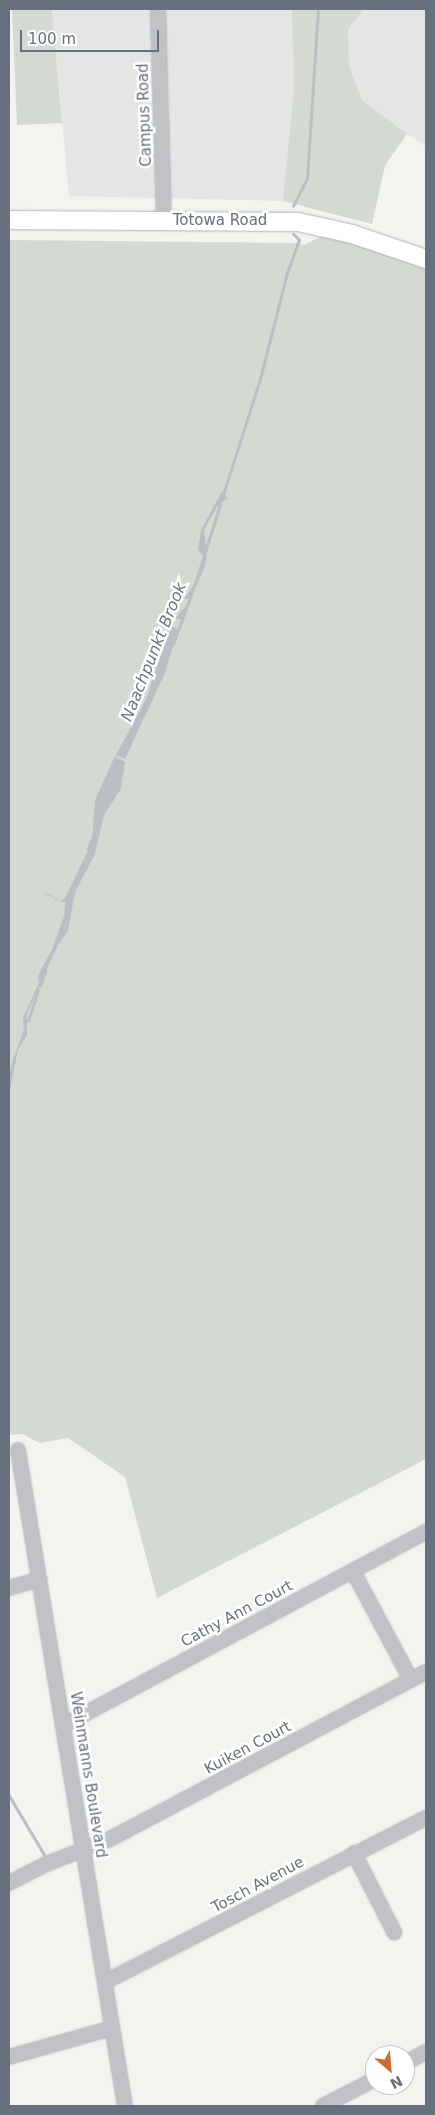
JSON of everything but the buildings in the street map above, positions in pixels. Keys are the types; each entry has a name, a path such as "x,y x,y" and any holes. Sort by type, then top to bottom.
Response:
{"main road":[{"name":"Totowa Road","path":"9,220 164,220 306,223 426,259"}],"street":[{"name":"Campus Road","path":"158,9 164,220"},
{"name":"Weinmanns Boulevard","path":"18,1450 125,2106"},
{"name":"Cathy Ann Court","path":"64,1725 426,1532"},
{"path":"353,1571 411,1680"},
{"path":"9,1588 40,1578"},
{"name":"Kuiken Court","path":"9,1883 44,1864 84,1851 426,1672"},
{"name":"Tosch Avenue","path":"105,1982 354,1853 426,1818"},
{"path":"354,1853 394,1932"},
{"path":"9,2057 112,2028"},
{"path":"323,2106 365,2084"}],"shaded area":[{"path":"12,9 52,9 62,123 17,125"},
{"path":"52,9 426,9 426,146 407,134 385,165 372,224 283,201 69,196"},
{"path":"292,9 364,9 348,29 349,66 362,100 407,134 385,165 372,224 283,201 294,90"},
{"path":"324,235 426,267 426,1459 157,1598 125,1477 68,1438 39,1443 23,1434 9,1435 9,240 296,243 304,245"},
{"path":"222,491 228,498 217,507 204,530 207,554 205,566 182,620 175,618 187,605 188,599 184,599 193,586 203,556 198,550 201,530"},
{"path":"171,626 178,629 165,673 125,759 116,755 146,699"},
{"path":"115,756 125,762 121,789 104,815 95,854 75,892 68,931 58,945 27,1014 27,1035 18,1049 9,1095 10,1069 24,1029 23,1018 39,983 38,976 64,926 65,901 62,902 48,895 42,896 48,894 61,901 65,898 92,842 95,800"}],"waterway":[{"name":"Naachpunkt Brook","path":"293,206 307,179 318,9"},
{"name":"Naachpunkt Brook","path":"223,495 260,379 287,273 299,240 293,234"},
{"name":"Naachpunkt Brook","path":"205,552 220,505"},
{"name":"Naachpunkt Brook","path":"173,644 191,595"},
{"name":"Naachpunkt Brook","path":"88,849 93,836"},
{"name":"Naachpunkt Brook","path":"55,944 65,916"},
{"name":"Naachpunkt Brook","path":"40,986 45,972"},
{"name":"Naachpunkt Brook","path":"28,1021 38,991"},
{"name":"Naachpunkt Brook","path":"9,1795 44,1854"}]}
